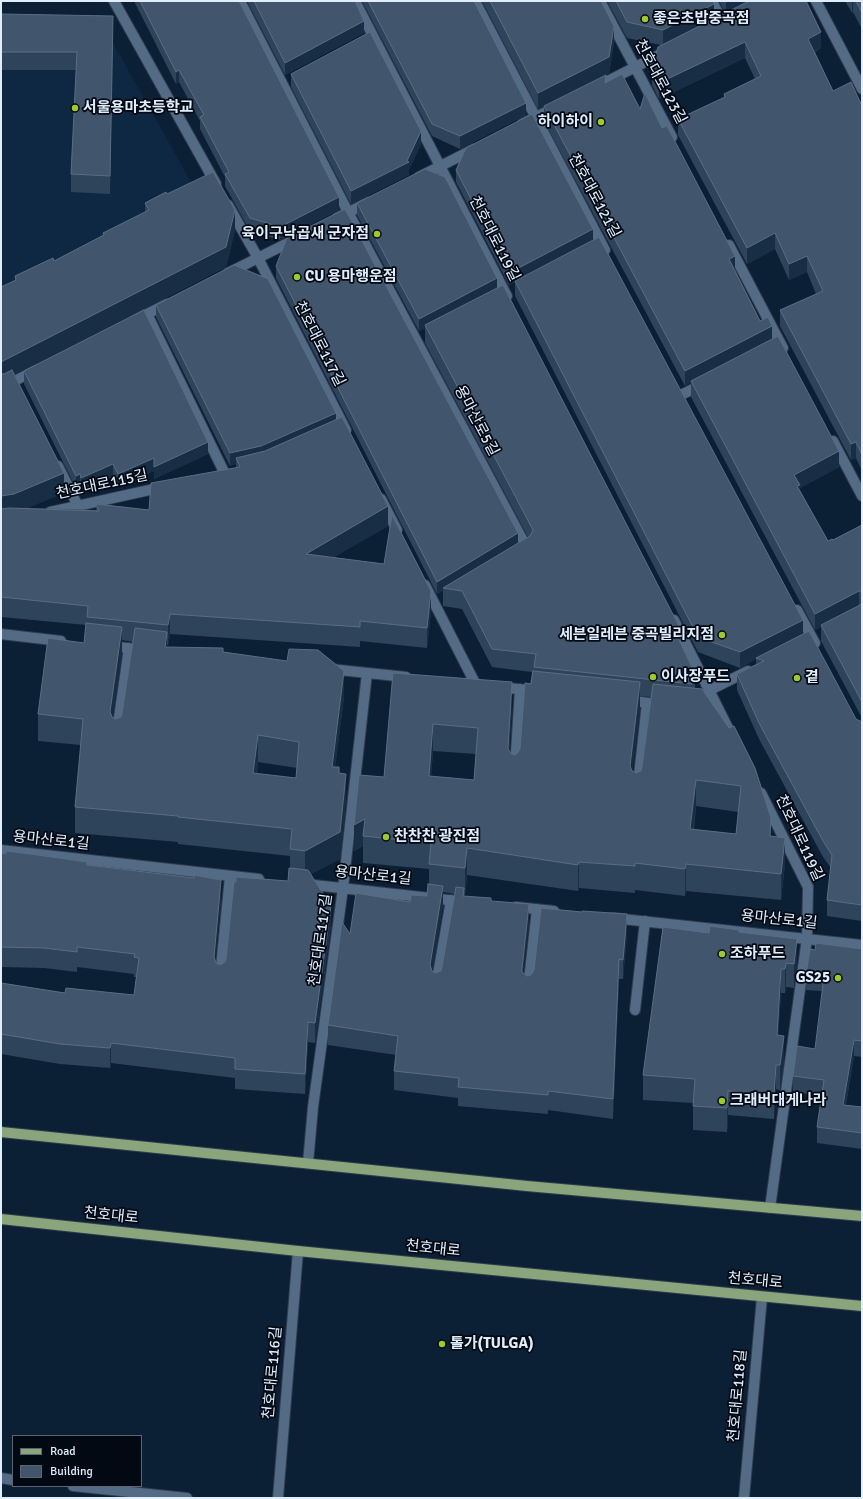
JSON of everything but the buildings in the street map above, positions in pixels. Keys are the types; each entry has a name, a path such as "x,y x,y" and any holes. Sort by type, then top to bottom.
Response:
{"main road":[{"path":"1,1132 527,1186 862,1216"},
{"name":"천호대로","path":"1,1219 298,1251 862,1306"}],"street":[{"name":"천호대로117길","path":"114,1 258,258 342,430 352,443"},
{"name":"용마산로5길","path":"240,1 286,82 348,212 420,338 527,548 514,556"},
{"name":"천호대로119길","path":"355,1 370,38 440,166 513,308"},
{"name":"천호대로121길","path":"475,1 599,245 610,257"},
{"name":"천호대로123길","path":"600,1 676,145"},
{"path":"712,1 723,23"},
{"path":"816,1 862,89"},
{"path":"585,93 676,47"},
{"path":"515,128 564,104"},
{"path":"412,180 481,146"},
{"path":"328,223 376,198"},
{"path":"216,279 307,233"},
{"path":"725,237 777,345 788,357"},
{"path":"126,325 175,300"},
{"path":"147,314 225,474"},
{"path":"1,388 16,384 42,367"},
{"path":"683,394 711,380"},
{"path":"829,433 862,496"},
{"path":"54,457 78,506"},
{"name":"천호대로115길","path":"40,515 172,486"},
{"path":"377,492 402,540"},
{"path":"420,575 438,601 483,685"},
{"path":"794,603 820,651"},
{"path":"670,612 738,746"},
{"path":"1,634 71,642"},
{"path":"100,645 153,650"},
{"path":"116,739 129,648"},
{"path":"710,690 758,666"},
{"path":"319,668 413,678"},
{"name":"천호대로117길","path":"308,1163 313,1107 343,888 366,673"},
{"path":"460,683 544,692"},
{"path":"514,775 520,689"},
{"path":"614,699 676,706"},
{"path":"636,793 648,703"},
{"path":"705,709 720,711"},
{"name":"천호대로119길","path":"755,781 808,887 806,938 770,1208"},
{"name":"용마산로1길","path":"1,850 268,880"},
{"path":"220,978 230,876"},
{"name":"용마산로1길","path":"298,883 474,903"},
{"path":"436,986 451,900"},
{"path":"505,906 568,913"},
{"path":"528,989 537,909"},
{"name":"용마산로1길","path":"606,917 862,945"},
{"path":"635,1010 645,921"},
{"name":"천호대로116길","path":"278,1498 298,1251"},
{"name":"천호대로118길","path":"744,1498 762,1297"},
{"path":"1,1478 12,1480"},
{"path":"82,1487 187,1498"}],"shaded area":[{"name":"서울용마초등학교","path":"1,15 103,25 196,191 1,287"}],"place":[{"name":"좋은초밥중곡점","path":"645,19"},
{"name":"서울용마초등학교","path":"75,108"},
{"name":"하이하이","path":"601,122"},
{"name":"육이구낙곱새 군자점","path":"377,234"},
{"name":"CU 용마행운점","path":"297,277"},
{"name":"세븐일레븐 중곡빌리지점","path":"722,635"},
{"name":"이사장푸드","path":"653,677"},
{"name":"곁","path":"797,678"},
{"name":"찬찬찬 광진점","path":"386,837"},
{"name":"조하푸드","path":"722,954"},
{"name":"GS25","path":"838,978"},
{"name":"크래버대게나라","path":"722,1101"},
{"name":"톨가(TULGA)","path":"442,1344"}]}
